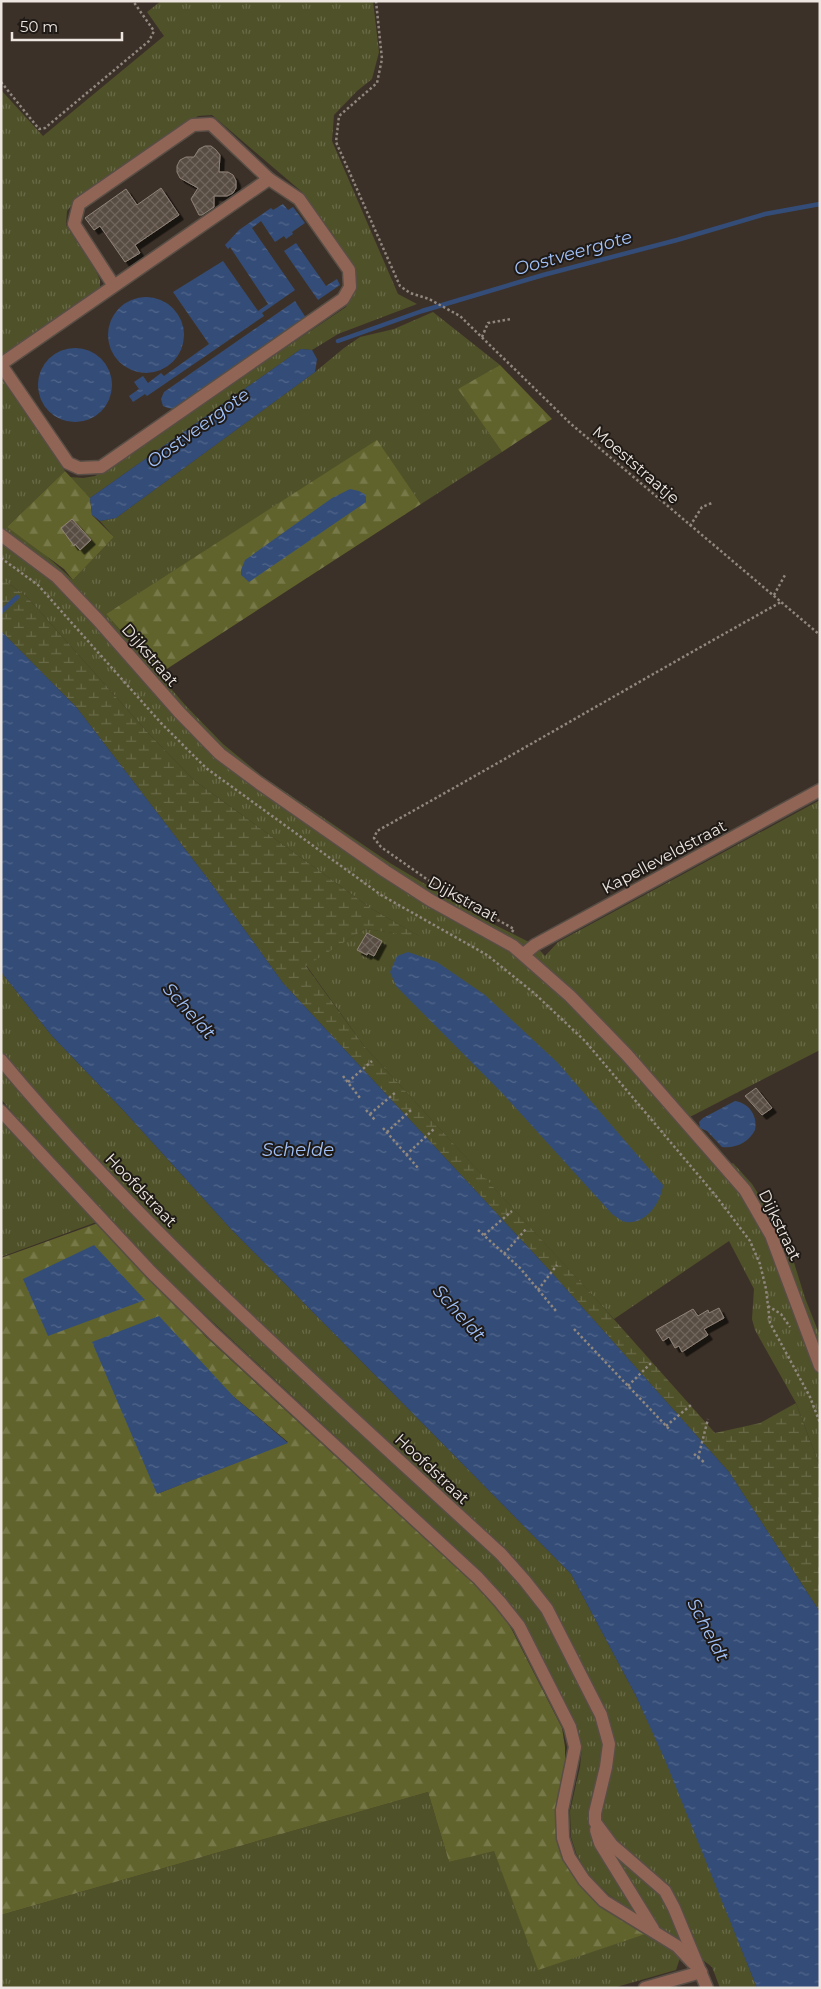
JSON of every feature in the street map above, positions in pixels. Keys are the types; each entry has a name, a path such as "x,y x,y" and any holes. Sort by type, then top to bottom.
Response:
{"street":[{"path":"114,286 74,224 80,204 193,124 211,124 269,179 299,199 348,270 350,287 343,299 101,467 79,468 68,463 1,364 114,286 269,179"},
{"name":"Dijkstraat","path":"1,535 57,577 98,620 179,712 220,754 384,871 524,954 570,996 627,1055 744,1190 770,1235 820,1366"},
{"name":"Kapelleveldstraat","path":"524,954 535,945 820,790"},
{"name":"Hoofdstraat","path":"1,1060 36,1101 174,1249 236,1310 501,1554 526,1580 547,1609 601,1715 609,1744 606,1767 595,1813 596,1832 600,1843 654,1931"},
{"path":"1,1111 150,1272 213,1334 478,1578 500,1602 519,1626 570,1726 575,1746 562,1810 563,1838 569,1857 584,1880 604,1900 678,1946 701,1972"},
{"path":"596,1822 612,1845 665,1891 674,1908 707,1988"},
{"path":"645,1988 701,1972"}],"path":[{"path":"1,82 39,129 45,128 149,41 154,31 133,1"},
{"name":"Moeststraatje","path":"376,1 382,60 377,83 339,116 336,142 400,286 410,293 429,299 460,316 571,424 820,635"},
{"path":"482,337 488,324 511,319"},
{"path":"690,526 702,507 712,503"},
{"path":"1,558 38,585 161,723 206,768 381,895 486,955 534,993 585,1041 716,1196 750,1242 760,1264 766,1289 770,1323 810,1397 820,1423"},
{"path":"774,595 785,575"},
{"path":"508,943 514,929 438,887 381,847 374,838 377,831 781,602"},
{"path":"348,1082 372,1060"},
{"path":"343,1076 360,1098"},
{"path":"370,1114 396,1092"},
{"path":"366,1110 375,1120"},
{"path":"386,1132 411,1110"},
{"path":"383,1128 419,1169"},
{"path":"406,1154 434,1129"},
{"path":"484,1235 512,1211"},
{"path":"504,1254 526,1229"},
{"path":"478,1230 520,1268 556,1311"},
{"path":"538,1290 557,1265"},
{"path":"574,1329 670,1430"},
{"path":"628,1386 652,1362"},
{"path":"666,1426 691,1405"},
{"path":"698,1458 708,1419"},
{"path":"694,1454 705,1462"}],"green space":[{"path":"161,1 373,1 379,52 372,79 357,91 334,115 332,141 398,294 417,304 338,334 312,350 301,349 90,498 70,477 83,478 95,476 346,307 357,287 353,267 334,236 302,192 212,115 198,116 78,197 67,211 66,225 96,271 100,280 100,296 1,364 1,90 43,136 164,36 147,12"},
{"path":"433,312 500,365 459,390 502,452 421,504 377,441 106,614 186,706 223,744 262,776 390,863 485,920 535,945 545,956 558,942 820,800 820,1050 684,1120 725,1167 733,1163 752,1184 786,1237 805,1298 820,1336 820,1467 796,1403 755,1330 752,1319 754,1289 729,1241 614,1319 364,1046 306,965 365,929 419,936 372,909 195,781 149,734 27,597 1,578 1,380 6,383 65,471 7,527 40,550 73,580 114,537 100,521 116,518 360,337 394,329"},
{"path":"500,365 552,419 502,452 458,389"},
{"path":"377,440 421,504 159,674 106,614"},
{"path":"65,471 90,498 92,515 114,537 73,580 64,569 7,527"},
{"path":"1,578 27,597 149,734 195,781 372,909 421,937 365,929 306,966 364,1046 595,1298 715,1433 760,1423 796,1403 820,1467 820,1612 729,1472 552,1273 283,983 208,879 77,708 1,631"},
{"path":"1,972 52,1036 123,1110 230,1228 571,1574 636,1696 666,1760 757,1988 720,1988 712,1967 678,1941 609,1895 588,1875 576,1853 571,1837 570,1811 580,1767 582,1747 577,1725 525,1624 505,1598 482,1573 154,1267 1,1099"},
{"path":"1,1111 102,1220 1,1257"},
{"path":"98,1223 206,1337 496,1604 512,1630 562,1728 565,1761 556,1809 582,1881 649,1933 538,1970 494,1851 449,1862 428,1792 1,1915 1,1258","holes":["234,1397 288,1442 157,1494"]},
{"path":"428,1792 449,1862 494,1850 538,1969 649,1933 675,1952 680,1958 676,1970 613,1988 1,1988 1,1915"}],"water":[{"path":"283,204 288,210 293,207 305,223 292,232 293,234 286,239 284,236 275,242 261,221 252,228 295,290 262,313 264,316 147,396 145,394 133,402 129,396 139,389 134,382 143,376 148,383 161,373 164,376 209,344 173,292 223,261 258,311 268,304 230,247 228,249 225,245 239,230 271,208 273,210"},
{"path":"296,243 326,286 337,279 340,285 318,300 284,251"},
{"path":"146,297 160,300 173,308 181,321 184,335 181,349 173,362 160,370 146,373 132,370 119,362 111,349 108,335 111,321 119,308 132,300"},
{"path":"295,301 306,318 175,409 163,406 161,399 164,392"},
{"path":"68,348 82,348 96,354 106,364 112,378 110,399 96,416 82,422 68,422 54,416 44,406 38,392 38,378 44,364 54,354"},
{"path":"301,349 312,350 317,359 315,372 116,518 100,521 92,515 90,498"},
{"path":"350,489 366,495 366,502 249,582 241,575 245,560 332,498"},
{"name":"Schelde","path":"1,631 77,708 208,879 283,983 552,1273 729,1472 820,1612 820,1988 757,1988 665,1760 636,1696 571,1574 230,1228 123,1110 52,1036 1,972"},
{"path":"408,952 437,962 485,995 558,1063 663,1185 659,1199 650,1212 637,1221 630,1222 622,1221 612,1214 502,1093 396,986 390,972 397,956"},
{"path":"735,1101 744,1104 754,1115 755,1130 741,1144 732,1147 722,1147 707,1131 700,1128 699,1122"},
{"path":"94,1245 145,1300 48,1336 23,1279"},
{"path":"159,1316 234,1397 288,1443 157,1494 92,1342"}],"building":[{"path":"211,146 220,155 219,172 228,172 233,175 236,181 236,188 233,193 227,196 214,196 214,207 199,215 191,199 198,188 180,178 177,166 180,160 186,157 194,157 199,149"},
{"path":"161,188 179,215 135,245 140,253 125,262 100,226 94,230 85,218 126,189 137,205"},
{"path":"72,519 91,540 80,550 75,544 74,546 61,528"},
{"path":"367,933 382,941 374,956 357,950"},
{"path":"756,1088 772,1108 762,1115 745,1096"},
{"path":"719,1308 724,1318 704,1329 708,1335 682,1352 679,1346 675,1348 669,1337 663,1341 656,1330 693,1309 698,1316 708,1310 709,1313"}],"waterway":[{"name":"Oostveergote","path":"338,341 422,311 543,275 677,240 765,214 820,204"},
{"name":"Oostveergote","path":"1,612 17,597"}],"water label":[{"name":"Scheldt","path":"189,1011"},
{"name":"Scheldt","path":"459,1313"},
{"name":"Scheldt","path":"708,1630"}]}
